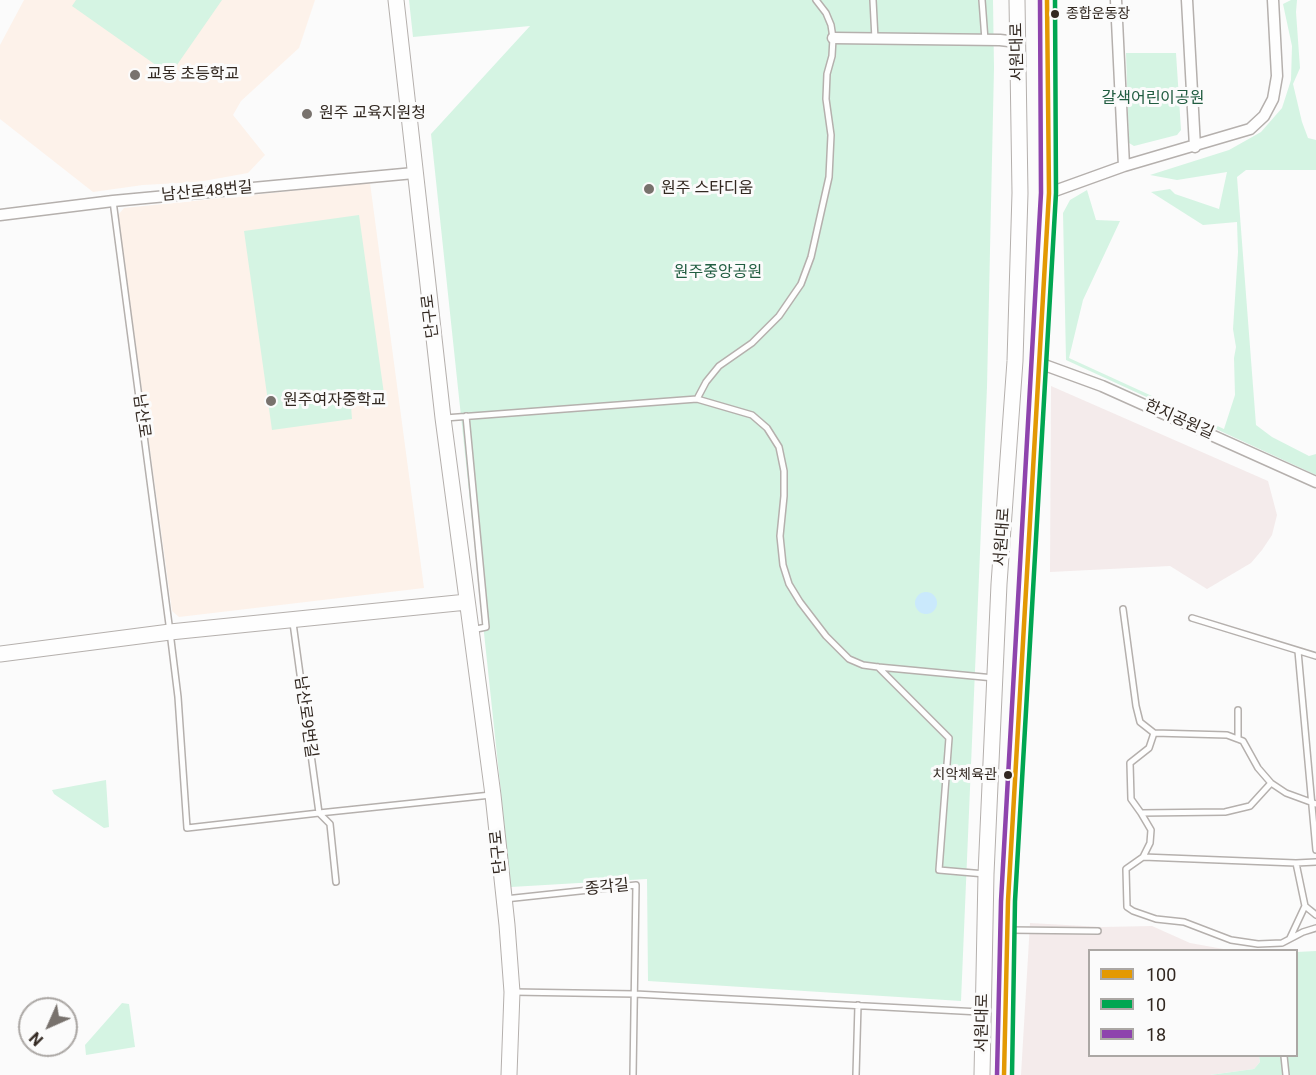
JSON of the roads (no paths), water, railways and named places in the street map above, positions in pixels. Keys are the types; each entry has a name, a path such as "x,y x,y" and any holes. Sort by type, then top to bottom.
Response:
{"street":[{"name":"단구로","path":"396,0 443,418 504,900 512,992 509,1075"},
{"name":"서원대로","path":"982,1075 986,874 999,584 1015,361 1020,193 1017,0"},
{"name":"서원대로","path":"1004,1075 1008,930 1049,193 1047,0"},
{"path":"1116,0 1124,166"},
{"path":"1187,0 1195,147"},
{"path":"1020,193 1049,193 1124,166 1250,129 1264,116 1273,99 1277,76 1273,0"},
{"path":"833,38 1017,42"},
{"name":"남산로48번길","path":"0,215 113,201 414,173"},
{"path":"1015,361 1040,363"},
{"name":"한지공원길","path":"1040,363 1102,386 1316,482"},
{"path":"0,654 170,632 466,602"},
{"path":"996,678 1021,679"}],"lane":[{"path":"697,399 706,382 719,366 752,343 778,316 805,275 819,228 830,177 831,135 826,99 827,74 832,56 833,38 831,25 816,0"},
{"path":"873,0 875,39"},
{"path":"982,0 985,40"},
{"name":"남산로","path":"113,201 170,632 188,828 319,813"},
{"path":"443,418 697,399 752,415 767,428 779,447 784,471 780,549 789,584 826,636 849,659 864,665 996,678"},
{"path":"466,416 486,627 471,631"},
{"path":"1123,609 1140,723 1154,733 1227,735 1243,741 1258,768 1271,783 1286,793 1314,804"},
{"path":"1192,618 1316,656"},
{"name":"남산로9번길","path":"292,620 319,813 330,824 336,882"},
{"path":"1298,651 1314,804 1316,850"},
{"path":"878,667 949,738 939,870 986,874"},
{"path":"1238,710 1238,740"},
{"path":"1154,733 1149,748 1130,763 1131,799 1151,830 1150,843 1143,857 1126,869 1127,907 1156,919 1184,922 1231,940 1258,944 1282,943 1316,928"},
{"path":"1141,813 1225,812 1250,806 1271,783"},
{"path":"319,813 492,795"},
{"path":"1143,857 1316,862"},
{"path":"1290,939 1305,906 1296,863"},
{"name":"종각길","path":"504,900 636,885 633,1075"},
{"path":"1305,906 1316,915"},
{"path":"1008,930 1098,931"},
{"path":"512,992 635,994 984,1012"},
{"path":"856,1075 858,1005"},
{"path":"1284,1057 1286,1075"}],"water":[{"path":"926,592 934,595 937,603 934,611 926,614 918,611 915,603 918,595"}],"place":[{"name":"종합운동장","path":"1055,14"},
{"name":"교동 초등학교","path":"135,75"},
{"name":"원주 교육지원청","path":"307,114"},
{"name":"원주 스타디움","path":"649,189"},
{"name":"원주여자중학교","path":"271,401"},
{"name":"치악체육관","path":"1008,775"}],"park label":[{"name":"갈색어린이공원","path":"1153,99"},
{"name":"원주중앙공원","path":"718,273"}]}
